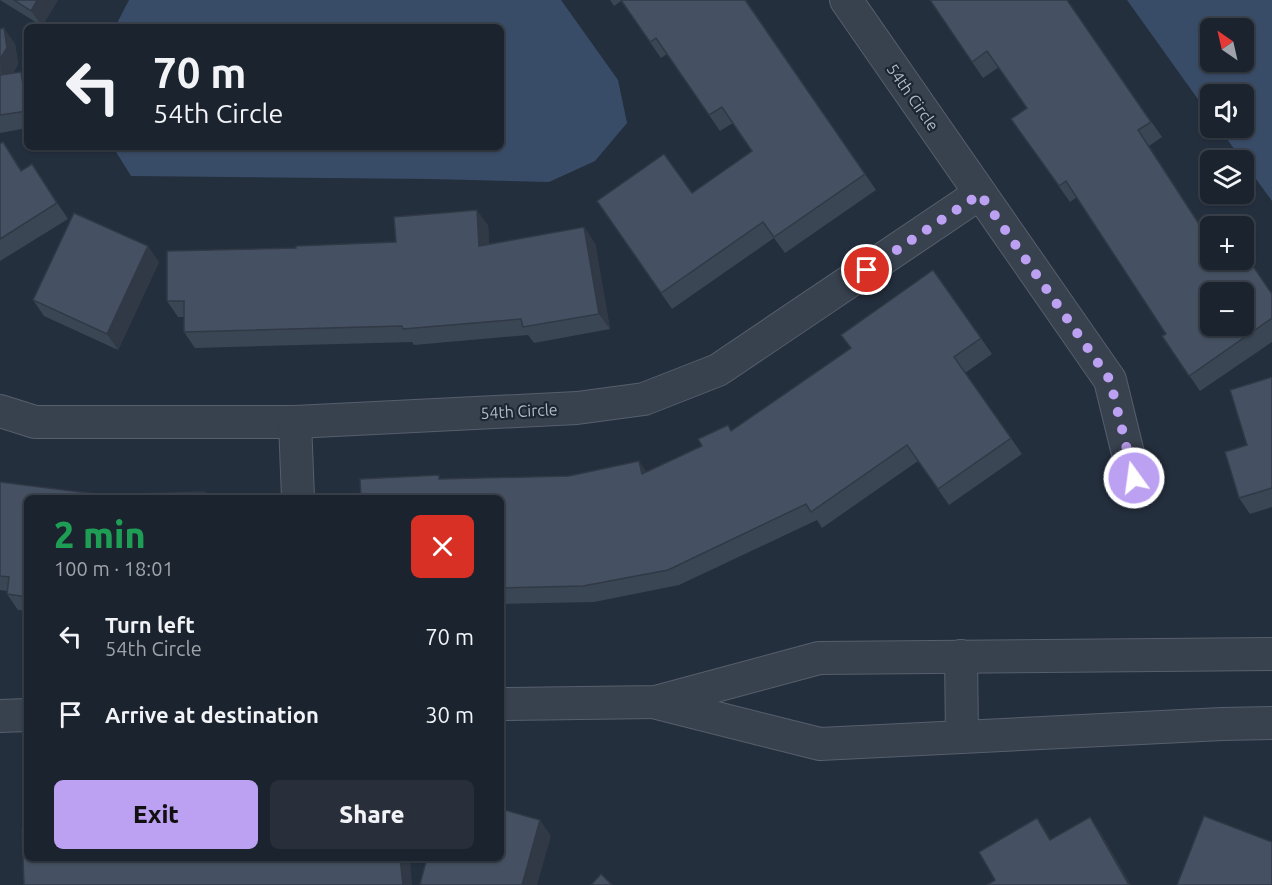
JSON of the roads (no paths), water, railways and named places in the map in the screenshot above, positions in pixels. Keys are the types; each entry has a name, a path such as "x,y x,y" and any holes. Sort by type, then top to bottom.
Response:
{"street":[{"name":"54th Circle","path":"846,0 1110,380 1134,478"},
{"name":"54th Circle","path":"0,411 35,422 295,422 577,408 644,399 718,370 980,194"},
{"path":"295,422 298,495"},
{"path":"504,704 656,702 819,658 1272,654"},
{"path":"961,656 962,737"},
{"path":"656,702 820,744 1272,723"},
{"path":"0,716 24,715"}],"water":[{"path":"129,0 561,0 618,80 627,123 595,161 549,182 131,176 115,150 504,150 504,24 117,24"},
{"path":"1127,0 1272,0 1272,201 1254,176 1254,150 1235,150 1226,138 1254,138 1254,84 1200,84 1200,102"}]}
